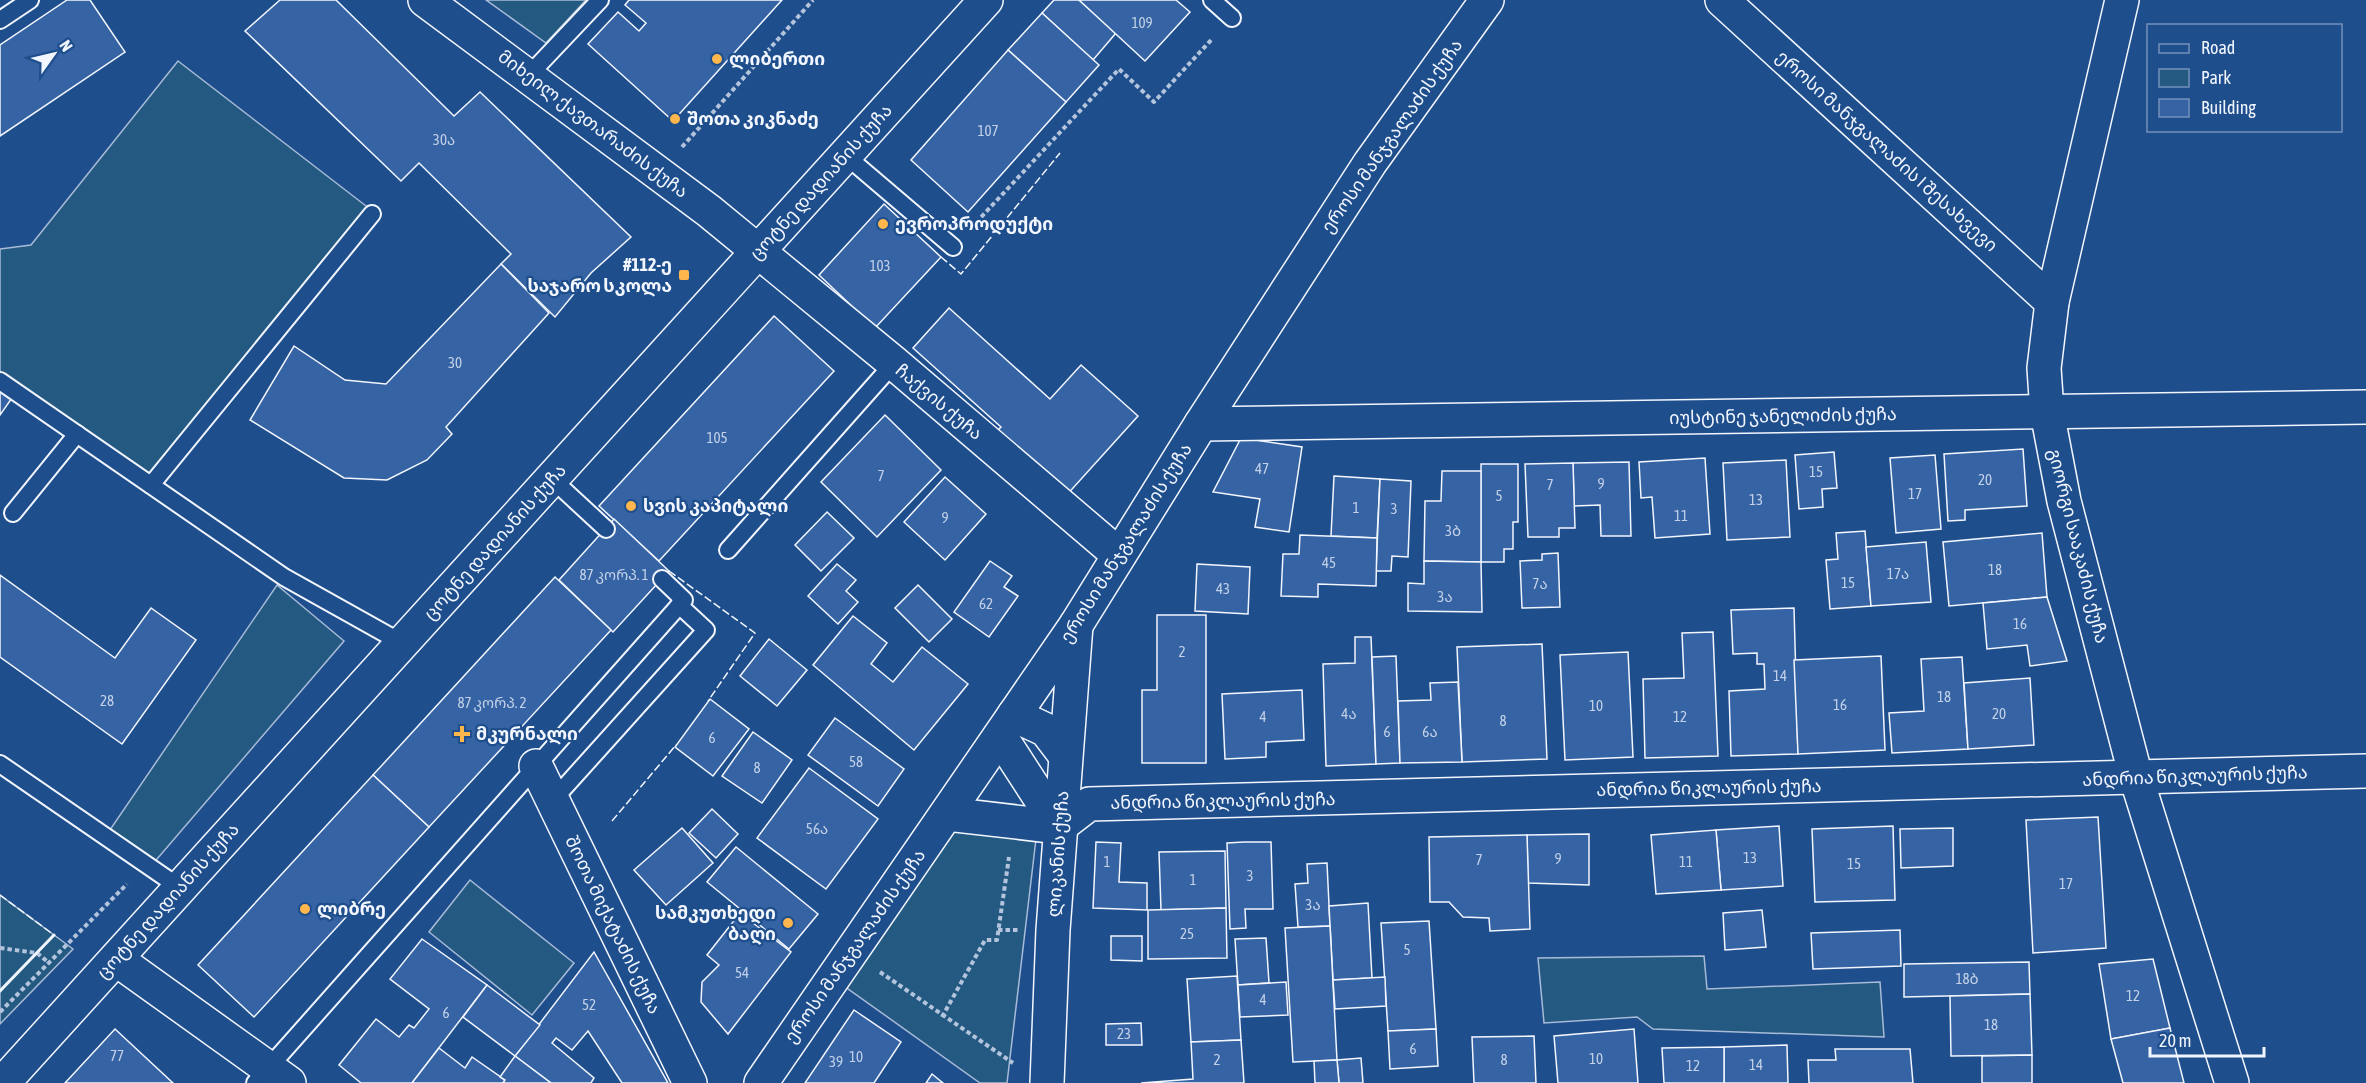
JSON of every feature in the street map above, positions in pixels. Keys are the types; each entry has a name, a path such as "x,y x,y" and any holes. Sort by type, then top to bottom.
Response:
{"street":[{"name":"მიხეილ ქავთარაძის ქუჩა","path":"425,0 659,172 758,251"},
{"name":"ცოტნე დადიანის ქუჩა","path":"3,1083 986,0"},
{"name":"ეროსი მანჯგალაძის ქუჩა","path":"761,1083 1076,625 1201,424 1370,163 1487,0"},
{"name":"ეროსი მანჯგალაძის I შესახვევი","path":"1722,0 2052,302"},
{"name":"გიორგი სააკაძის ქუჩა","path":"2122,0 2052,302 2044,368 2047,412 2064,501 2136,777 2232,1083"},
{"name":"ჩაქვის ქუჩა","path":"758,251 894,363 1119,555"},
{"name":"იუსტინე ჯანელიძის ქუჩა","path":"1201,424 2366,407"},
{"name":"ლიკანის ქუჩა","path":"1047,1083 1059,827 1076,625"},
{"path":"1007,726 1046,730 1065,755"},
{"path":"1007,726 1059,827"},
{"name":"შოთა მიქატაძის ქუჩა","path":"536,766 690,1083"},
{"name":"ანდრია წიკლაურის ქუჩა","path":"1059,827 1089,804 2366,771"},
{"path":"947,814 1059,827"},
{"path":"116,958 270,1078"}],"lane":[{"path":"0,20 30,0"},
{"path":"529,75 600,0"},
{"path":"1212,0 1232,18"},
{"path":"845,155 953,247"},
{"path":"151,485 372,214"},
{"path":"728,550 894,363"},
{"path":"0,381 284,577 402,643"},
{"path":"13,513 77,434"},
{"path":"552,479 606,529"},
{"path":"270,1078 536,766 684,600 662,579"},
{"path":"553,800 706,630 679,605"},
{"path":"0,764 179,887"}],"path":[{"path":"659,172 813,0"},
{"path":"953,247 1119,69 1154,102 1232,18"},
{"path":"942,1017 985,940 997,940 1008,857"},
{"path":"0,1012 147,865"},
{"path":"0,948 37,953 49,963"},
{"path":"852,952 942,1017 1016,1065"}],"green space":[{"path":"486,0 586,0 546,43"},
{"path":"178,61 370,209 151,477 0,372 0,249 31,245"},
{"path":"277,585 344,641 145,873 101,843"},
{"path":"951,831 1036,839 1007,1083 980,1083 844,986"},
{"path":"470,880 574,963 532,1015 429,932"},
{"path":"0,895 73,949 0,1024"},
{"path":"1704,956 1707,989 1880,982 1884,1037 1653,1029 1637,1017 1544,1023 1538,958"}],"building":[{"path":"67,0 90,0 125,52 0,136 0,45"},
{"path":"280,0 336,0 454,116 480,92 631,237 591,273 555,317 501,264 511,254 419,163 401,181 245,31"},
{"path":"629,0 782,0 673,121 588,44 618,12 639,31 646,23 625,5"},
{"path":"1054,0 1079,0 1116,33 1093,60 1042,13"},
{"path":"1079,0 1176,0 1190,12 1145,61"},
{"path":"1042,13 1099,65 1066,102 1008,50"},
{"path":"1008,50 1066,102 968,212 911,160"},
{"path":"884,204 941,257 875,328 819,275"},
{"path":"501,264 549,313 446,427 452,434 427,460 387,480 344,478 250,420 294,346 345,380 386,384"},
{"path":"949,308 1050,399 1081,365 1138,416 1064,498 994,434 1001,427 913,348"},
{"path":"774,316 834,371 659,561 599,506"},
{"path":"0,390 12,398 0,415"},
{"path":"885,415 941,470 877,537 821,482"},
{"path":"1241,438 1302,447 1289,532 1255,527 1260,499 1213,492"},
{"path":"2023,449 2027,506 1965,510 1965,520 1948,521 1944,454"},
{"path":"1834,452 1837,488 1822,489 1823,507 1799,509 1795,455"},
{"path":"1935,455 1941,529 1896,533 1890,458"},
{"path":"1705,458 1710,534 1655,538 1652,497 1641,498 1639,462"},
{"path":"1786,460 1790,537 1727,540 1723,463"},
{"path":"1629,462 1631,536 1601,536 1600,505 1574,506 1573,463"},
{"path":"1573,463 1575,528 1559,528 1559,537 1528,537 1525,464"},
{"path":"1481,464 1518,464 1518,522 1513,522 1513,549 1504,549 1504,562 1481,562"},
{"path":"1442,471 1481,471 1481,562 1424,561 1425,501 1441,501"},
{"path":"1334,476 1380,479 1377,538 1331,536"},
{"path":"945,477 986,514 945,560 904,522"},
{"path":"1380,479 1411,481 1408,557 1392,556 1391,571 1376,571"},
{"path":"827,512 854,538 821,571 795,545"},
{"path":"614,519 669,571 613,632 559,580"},
{"path":"1865,531 1871,606 1830,609 1826,560 1838,559 1836,533"},
{"path":"2042,533 2047,597 1949,606 1943,542"},
{"path":"1300,535 1377,538 1376,586 1318,584 1318,597 1281,596 1283,554 1299,554"},
{"path":"1926,542 1931,602 1871,606 1866,547"},
{"path":"1558,553 1560,607 1522,608 1520,561 1542,560 1542,554"},
{"path":"990,561 1012,576 1004,587 1018,596 989,637 954,612"},
{"path":"1424,561 1481,562 1482,612 1408,611 1408,583 1424,584"},
{"path":"837,564 856,580 846,591 858,602 838,624 808,596"},
{"path":"1197,564 1250,567 1248,614 1195,611"},
{"path":"0,575 115,658 151,608 196,640 122,744 0,657"},
{"path":"555,577 611,630 429,827 373,775"},
{"path":"918,585 952,619 929,642 895,608"},
{"path":"2047,597 2067,661 2030,666 2027,645 1987,649 1983,603"},
{"path":"1794,608 1798,754 1731,756 1729,691 1765,689 1764,664 1757,664 1757,653 1733,654 1731,610"},
{"path":"1157,615 1206,615 1206,763 1142,763 1142,690 1157,690"},
{"path":"853,616 887,643 871,664 893,682 922,647 968,684 914,750 813,665"},
{"path":"1713,632 1718,756 1645,758 1643,679 1684,678 1682,633"},
{"path":"1355,637 1371,637 1376,764 1326,766 1323,664 1355,663"},
{"path":"769,639 807,670 777,706 740,676"},
{"path":"1542,644 1547,759 1462,762 1457,647"},
{"path":"1628,652 1633,757 1565,760 1560,655"},
{"path":"1396,656 1400,763 1376,764 1372,657"},
{"path":"1881,656 1885,750 1798,754 1794,660"},
{"path":"1962,657 1968,749 1892,753 1889,713 1924,711 1921,659"},
{"path":"2030,678 2034,745 1968,749 1964,683"},
{"path":"1458,682 1462,762 1400,763 1398,701 1431,700 1430,683"},
{"path":"1302,690 1304,740 1266,742 1266,757 1225,759 1222,694"},
{"path":"710,699 749,729 713,776 675,747"},
{"path":"835,718 904,769 878,806 808,755"},
{"path":"753,732 792,760 762,803 722,776"},
{"path":"809,768 878,819 826,889 757,838"},
{"path":"373,775 429,827 254,1017 198,965"},
{"path":"712,809 738,834 716,858 689,833"},
{"path":"2098,817 2106,948 2033,953 2026,820"},
{"path":"1779,826 1783,886 1721,890 1716,830"},
{"path":"1893,826 1895,900 1815,902 1812,829"},
{"path":"682,828 713,863 666,905 634,870"},
{"path":"1953,828 1953,866 1901,868 1900,829"},
{"path":"1716,830 1721,890 1656,894 1651,835"},
{"path":"1589,834 1589,885 1528,883 1527,835"},
{"path":"1527,835 1530,929 1490,931 1489,918 1463,917 1449,902 1430,902 1429,837"},
{"path":"1096,842 1121,843 1119,882 1147,883 1147,910 1093,908"},
{"path":"1271,842 1273,909 1245,909 1246,928 1230,929 1227,843"},
{"path":"736,847 818,914 789,949 707,882"},
{"path":"1225,851 1226,908 1161,910 1159,852"},
{"path":"1327,863 1330,926 1298,927 1295,884 1308,883 1307,864"},
{"path":"1368,903 1372,978 1333,980 1329,906"},
{"path":"1226,908 1227,958 1148,959 1148,910"},
{"path":"1762,910 1766,947 1725,950 1723,913"},
{"path":"740,913 791,952 728,1034 701,1002 702,982 719,965 707,955"},
{"path":"1429,921 1436,1029 1388,1031 1381,923"},
{"path":"1330,926 1337,1060 1293,1062 1285,928"},
{"path":"1900,930 1901,966 1813,969 1811,933"},
{"path":"1111,936 1142,936 1142,961 1111,960"},
{"path":"1266,938 1269,983 1238,985 1235,939"},
{"path":"422,939 487,985 412,1083 361,1083 339,1065 376,1019 399,1037 409,1025 414,1028 429,1009 390,979"},
{"path":"594,952 668,1083 622,1083 588,1031 572,1050 556,1038 552,1043 594,1078 591,1083 551,1083 515,1056"},
{"path":"2153,959 2170,1028 2111,1039 2099,964"},
{"path":"2029,962 2030,994 1904,997 1904,964"},
{"path":"1237,976 1241,1040 1191,1042 1187,979"},
{"path":"1385,977 1386,1006 1335,1009 1333,980"},
{"path":"1286,982 1288,1015 1240,1017 1238,985"},
{"path":"487,985 540,1025 515,1056 463,1017"},
{"path":"2030,994 2032,1055 1951,1056 1950,996"},
{"path":"854,1010 901,1042 874,1083 805,1083"},
{"path":"1141,1023 1142,1045 1106,1045 1106,1024"},
{"path":"2170,1028 2184,1083 2123,1083 2111,1039"},
{"path":"115,1029 173,1083 65,1083"},
{"path":"1436,1029 1438,1066 1390,1069 1388,1031"},
{"path":"1634,1029 1638,1083 1558,1083 1554,1036"},
{"path":"1534,1036 1536,1083 1474,1083 1472,1037"},
{"path":"1241,1040 1244,1083 1141,1083 1193,1079 1191,1042"},
{"path":"1787,1045 1788,1083 1724,1083 1724,1047"},
{"path":"1724,1047 1724,1083 1664,1083 1662,1048"},
{"path":"439,1048 465,1068 472,1057 505,1080 503,1083 412,1083"},
{"path":"1835,1049 1910,1049 1913,1083 1809,1083 1808,1060 1836,1060"},
{"path":"2032,1055 2032,1083 1982,1083 1982,1056"},
{"path":"515,1056 551,1083 503,1083 505,1080 500,1077"},
{"path":"1361,1058 1363,1083 1339,1083 1337,1060"},
{"path":"1337,1060 1339,1083 1315,1083 1314,1061"},
{"path":"932,1074 943,1083 926,1083"}],"fence":[{"path":"941,257 961,274 1060,153"},
{"path":"669,571 755,633 708,701"},
{"path":"612,821 676,745"},
{"path":"0,895 54,935"}],"wall":[{"path":"0,991 54,935"}],"place":[{"name":"ლიბერთი","path":"717,59"},
{"name":"შოთა კიკნაძე","path":"675,119"},
{"name":"ევროპროდუქტი","path":"883,224"},
{"name":"#112-ე საჯარო სკოლა","path":"684,275"},
{"name":"სვის კაპიტალი","path":"631,506"},
{"name":"მკურნალი","path":"462,734"},
{"name":"ლიბრე","path":"305,909"},
{"name":"სამკუთხედი ბაღი","path":"788,923"}]}
